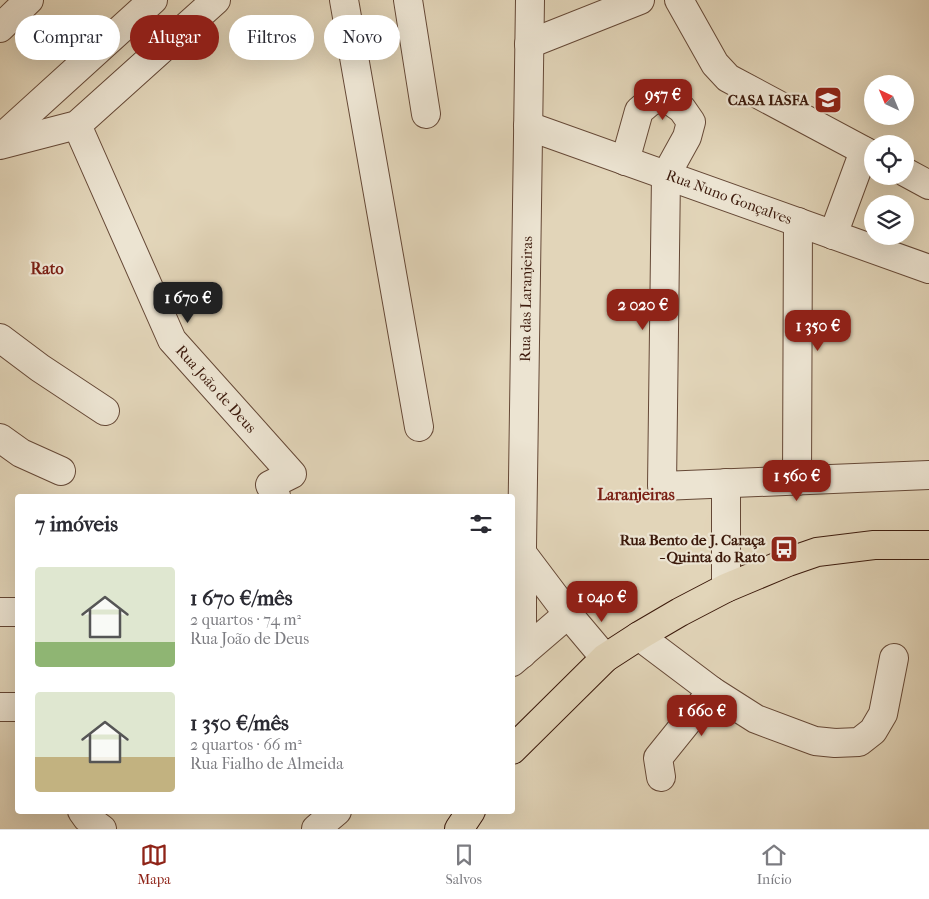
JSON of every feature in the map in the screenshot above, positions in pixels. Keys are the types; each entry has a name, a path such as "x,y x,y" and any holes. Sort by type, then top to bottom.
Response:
{"main road":[{"path":"515,747 605,658 680,612 726,588 817,552 874,545 929,545"},
{"path":"459,829 468,814"}],"street":[{"path":"0,28 29,0"},
{"path":"0,139 153,0"},
{"path":"0,145 78,125 216,0"},
{"path":"344,0 419,428"},
{"path":"408,0 426,114"},
{"name":"Rua das Laranjeiras","path":"517,658 530,0"},
{"path":"530,44 640,0"},
{"path":"679,0 715,64 728,78 864,151"},
{"path":"625,160 639,111 652,100 668,99 682,109 690,122 687,137 666,175 662,486 929,475"},
{"name":"Rua João de Deus","path":"78,125 172,340 292,474 270,484 275,494"},
{"name":"Rua Nuno Gonçalves","path":"528,126 929,269"},
{"path":"834,235 864,163"},
{"path":"914,177 929,185"},
{"path":"797,481 798,222"},
{"path":"0,338 40,368 106,411"},
{"path":"0,438 21,453 61,471"},
{"path":"726,483 726,588"},
{"path":"519,549 568,614 605,658"},
{"path":"0,612 15,612"},
{"path":"517,658 568,614"},
{"path":"639,636 712,690 756,719 815,741 859,742 873,731 883,714 894,658"},
{"path":"662,777 658,758 712,690"},
{"path":"0,707 15,706"},
{"path":"84,814 102,829"}],"place":[{"name":"CASA IASFA","path":"828,100"},
{"name":"Rua Bento de J. Caraça - Quinta do Rato","path":"784,549"}],"district":[{"name":"Rato","path":"47,268"},
{"name":"Laranjeiras","path":"636,494"}]}
